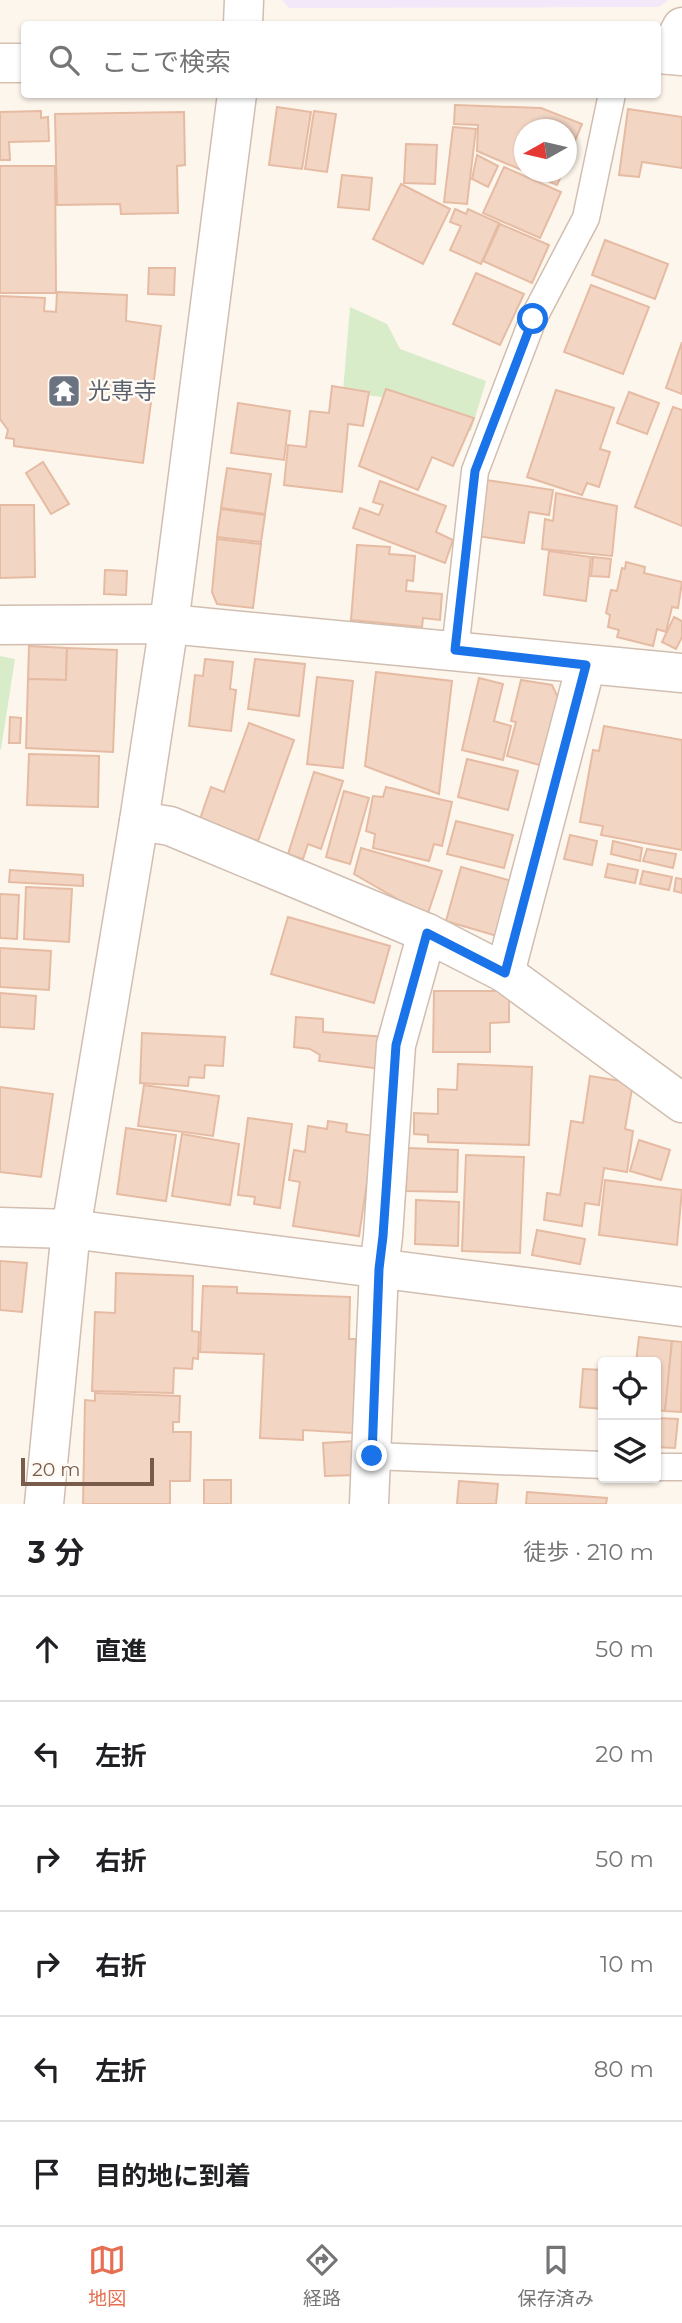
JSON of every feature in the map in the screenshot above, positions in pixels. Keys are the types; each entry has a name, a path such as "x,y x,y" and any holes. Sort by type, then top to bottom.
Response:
{"street":[{"path":"243,21 244,0"},
{"path":"0,63 21,63"},
{"path":"44,1504 71,1229 169,624 236,98"},
{"path":"0,625 169,624 682,673"},
{"path":"505,973 586,665"},
{"path":"139,821 170,826 427,933 505,973 682,1102"},
{"path":"369,1504 379,1269 396,1045 427,933"},
{"path":"0,1227 71,1229 682,1307"}],"lane":[{"path":"455,650 475,471 533,319 586,218 611,98"},
{"path":"372,1456 598,1465"},
{"path":"661,1466 682,1468"}],"shaded area":[{"path":"282,0 668,0 659,7 289,8"}],"green space":[{"path":"350,307 387,324 400,349 486,381 471,431 397,399 343,392"},
{"path":"0,656 15,659 1,749 0,749"}],"building":[{"path":"455,105 541,108 569,119 514,119 514,167 477,151 478,125 454,124"},
{"path":"277,107 311,112 302,169 269,165"},
{"path":"628,109 682,117 682,168 642,162 639,177 619,175"},
{"path":"41,111 41,118 48,117 49,141 9,142 10,160 0,160 0,112"},
{"path":"314,111 336,114 327,172 305,169"},
{"path":"184,112 185,165 177,166 178,213 121,214 120,204 57,205 55,114"},
{"path":"577,122 582,124 577,136"},
{"path":"453,127 476,129 467,204 444,202"},
{"path":"406,144 437,145 435,184 404,183"},
{"path":"477,155 498,166 488,187 472,179"},
{"path":"0,166 55,166 56,293 0,293"},
{"path":"504,167 514,171 514,182 538,182 561,192 540,238 483,213"},
{"path":"342,175 372,178 369,210 338,207"},
{"path":"401,184 450,209 423,264 373,239"},
{"path":"455,209 466,214 468,209 499,223 481,264 450,250 461,226 450,222"},
{"path":"500,224 549,245 532,283 483,261"},
{"path":"605,240 668,264 655,299 592,275"},
{"path":"149,268 175,268 174,295 148,294"},
{"path":"476,273 524,294 500,345 453,324"},
{"path":"591,285 649,307 623,374 564,352"},
{"path":"57,292 127,295 126,321 161,326 143,463 14,446 14,439 6,438 8,430 0,419 0,296 45,298 44,311 56,312"},
{"path":"682,342 682,394 666,388"},
{"path":"332,386 369,392 363,426 348,424 342,492 284,485 288,445 306,447 310,411 329,413"},
{"path":"386,389 474,418 453,466 432,457 418,490 359,466"},
{"path":"556,390 614,408 600,449 610,452 599,487 587,483 582,495 527,477"},
{"path":"629,392 659,403 647,434 617,423"},
{"path":"238,403 290,411 284,460 231,453"},
{"path":"673,407 682,410 682,526 635,507"},
{"path":"43,462 69,504 51,514 26,473"},
{"path":"227,468 271,474 265,514 221,508"},
{"path":"486,480 553,490 549,515 529,512 524,543 477,536"},
{"path":"380,481 446,506 436,532 453,540 445,563 353,528 360,508 379,515 383,505 373,502"},
{"path":"556,493 617,506 612,556 542,549 545,519 553,521"},
{"path":"0,505 34,505 35,577 0,578"},
{"path":"221,509 265,515 261,542 217,537"},
{"path":"217,539 261,544 253,608 217,604 212,592"},
{"path":"357,545 390,547 389,554 415,556 413,581 407,580 406,591 442,594 440,620 423,618 422,627 351,620"},
{"path":"549,551 591,557 586,601 544,595"},
{"path":"593,557 611,559 609,577 591,576"},
{"path":"626,562 645,567 644,573 682,582 678,608 672,607 666,632 657,629 653,646 617,637 619,630 608,627 610,615 606,613 611,590 617,591"},
{"path":"105,570 127,571 126,595 104,594"},
{"path":"674,617 682,621 682,637 676,649 662,642"},
{"path":"29,646 67,648 66,680 28,679"},
{"path":"67,648 117,650 113,752 26,748 28,679 66,680"},
{"path":"205,659 233,662 230,689 236,690 231,731 189,726 195,675 203,676"},
{"path":"255,659 305,664 299,716 248,709"},
{"path":"376,672 452,681 439,794 365,766"},
{"path":"317,677 353,681 343,768 307,764"},
{"path":"479,678 503,684 494,721 511,726 503,760 462,750"},
{"path":"521,680 552,685 560,702 543,766 507,756 516,722 511,721"},
{"path":"10,717 21,718 20,743 9,743"},
{"path":"249,723 294,740 258,841 200,819 211,787 224,792"},
{"path":"604,726 682,740 682,850 601,835 603,826 580,822 593,750 599,751"},
{"path":"29,754 99,756 98,807 27,805"},
{"path":"467,759 518,771 508,810 458,797"},
{"path":"314,772 343,781 321,849 308,844 303,859 288,854"},
{"path":"386,787 452,802 442,846 434,844 429,861 373,848 375,834 366,831 373,796 383,797"},
{"path":"344,791 369,798 350,864 326,857"},
{"path":"456,821 513,835 504,868 447,854"},
{"path":"570,835 597,841 592,865 564,859"},
{"path":"613,841 642,848 640,861 611,854"},
{"path":"361,848 442,871 427,916 354,874"},
{"path":"647,849 676,854 673,868 643,861"},
{"path":"608,864 638,870 635,883 605,877"},
{"path":"461,867 512,881 497,936 446,921"},
{"path":"10,870 83,875 83,886 9,882"},
{"path":"643,871 672,877 669,890 640,884"},
{"path":"676,878 682,879 682,893 674,891"},
{"path":"26,887 72,889 69,942 24,939"},
{"path":"0,894 19,895 17,939 0,938"},
{"path":"288,917 390,946 374,1003 271,974"},
{"path":"0,948 51,951 49,990 0,987"},
{"path":"434,991 509,991 509,1022 490,1023 490,1052 433,1052"},
{"path":"0,993 36,996 34,1029 0,1027"},
{"path":"296,1017 323,1019 323,1032 385,1037 381,1069 319,1061 320,1055 310,1049 294,1047"},
{"path":"142,1033 225,1037 223,1066 205,1065 204,1078 189,1077 188,1086 140,1083"},
{"path":"458,1064 532,1067 529,1145 428,1142 428,1135 414,1134 414,1113 438,1114 438,1089 457,1090"},
{"path":"590,1076 633,1083 625,1129 633,1131 627,1172 604,1168 599,1205 585,1203 582,1226 544,1220 547,1193 560,1195 571,1121 583,1123"},
{"path":"144,1085 219,1096 213,1136 138,1126"},
{"path":"0,1087 53,1094 41,1177 0,1172"},
{"path":"248,1118 292,1124 280,1208 254,1204 255,1197 238,1195"},
{"path":"328,1121 347,1124 346,1132 374,1136 359,1236 293,1226 300,1182 289,1180 294,1150 305,1152 308,1126 327,1129"},
{"path":"126,1128 176,1135 166,1201 117,1194"},
{"path":"182,1134 239,1144 230,1205 172,1196"},
{"path":"639,1140 670,1150 661,1180 630,1171"},
{"path":"407,1148 458,1150 457,1192 406,1191"},
{"path":"466,1155 524,1157 520,1253 462,1251"},
{"path":"605,1180 682,1190 677,1245 599,1235"},
{"path":"416,1200 459,1202 458,1246 415,1244"},
{"path":"537,1230 585,1239 580,1264 532,1255"},
{"path":"0,1261 27,1263 22,1312 0,1310"},
{"path":"116,1273 193,1276 192,1331 199,1332 198,1359 193,1358 192,1369 174,1368 173,1393 92,1391 95,1312 115,1313"},
{"path":"203,1286 237,1287 237,1293 350,1297 349,1339 356,1339 353,1433 303,1430 303,1440 260,1438 264,1354 200,1352"},
{"path":"639,1337 672,1341 665,1411 661,1411 661,1357 637,1357"},
{"path":"672,1341 682,1342 681,1412 665,1411"},
{"path":"583,1369 598,1370 598,1409 580,1407"},
{"path":"95,1393 180,1396 179,1422 173,1422 173,1432 191,1432 190,1481 170,1481 170,1504 83,1504 85,1400 95,1401"},
{"path":"661,1418 678,1419 675,1448 661,1447"},
{"path":"355,1441 357,1475 325,1476 323,1443"},
{"path":"204,1480 231,1480 231,1504 204,1504"},
{"path":"459,1481 498,1484 496,1504 457,1504"},
{"path":"527,1492 607,1498 606,1504 526,1504"}],"place":[{"name":"光専寺","path":"64,391"}],"route":[{"path":"372,1456 379,1269 396,1045 427,933 505,973 586,665 455,650 475,471 533,319"}]}
